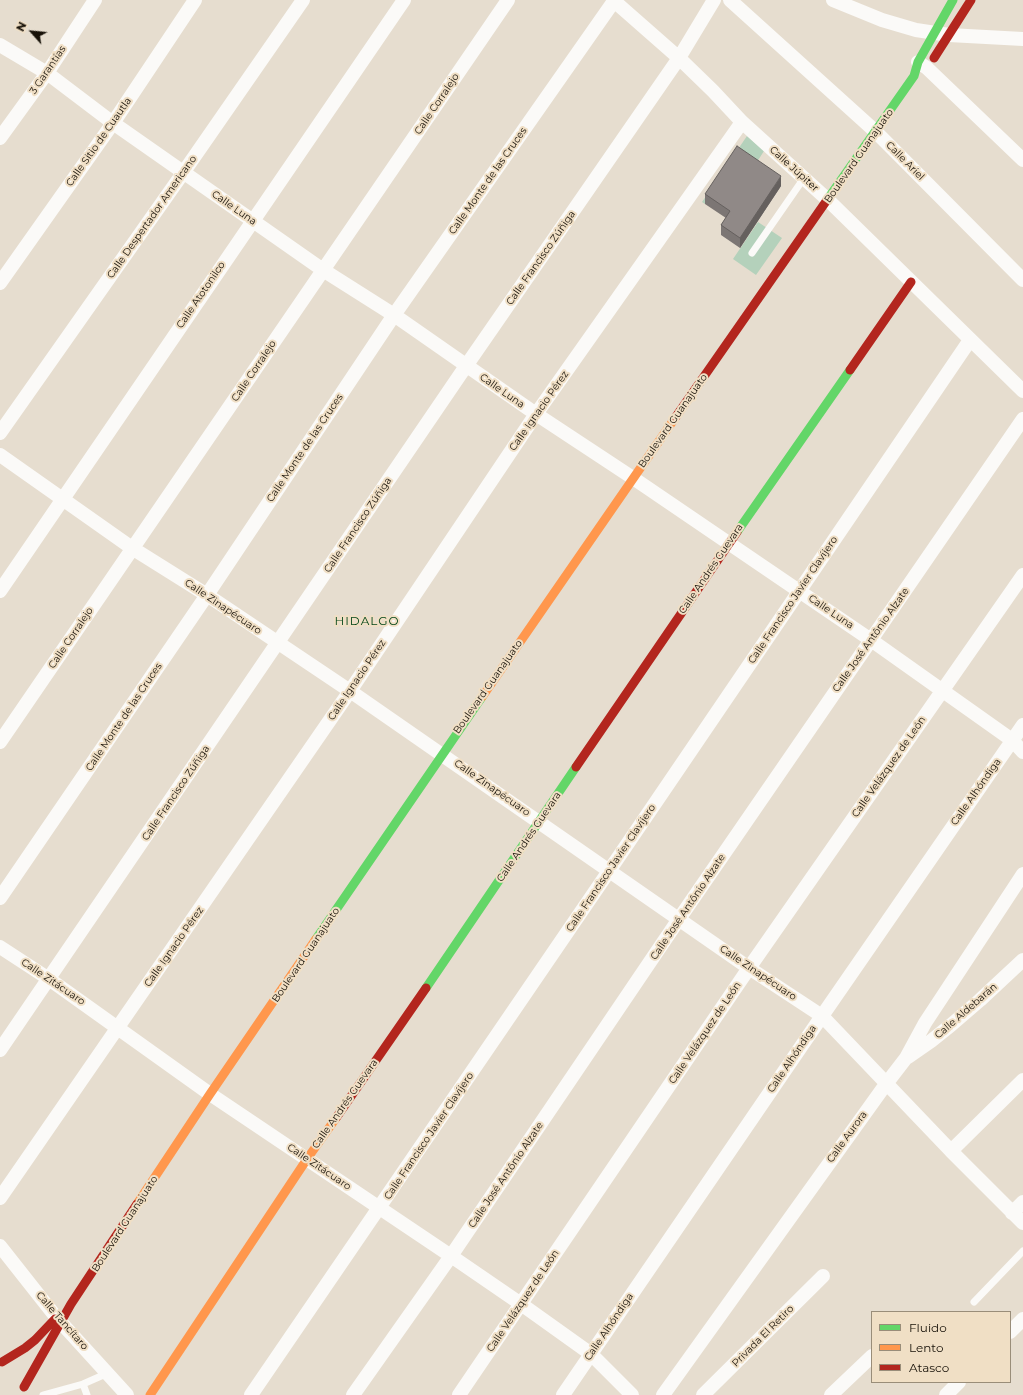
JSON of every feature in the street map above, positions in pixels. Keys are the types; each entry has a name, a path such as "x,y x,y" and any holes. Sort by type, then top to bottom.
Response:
{"street":[{"name":"3 Garantías","path":"0,138 47,73 95,0"},
{"name":"Calle Sitio de Cuautla","path":"0,283 113,123 195,0"},
{"name":"Calle Despertador Americano","path":"0,432 303,0"},
{"name":"Calle Atotonilco","path":"0,590 64,499 252,220 404,0"},
{"name":"Calle Corralejo","path":"0,742 508,0"},
{"name":"Calle Júpiter","path":"614,0 679,58 742,122 828,200 1023,391"},
{"name":"Calle Monte de las Cruces","path":"0,898 207,595 394,315 614,0"},
{"name":"Calle Francisco Zúñiga","path":"0,1050 466,366 679,58 714,0"},
{"name":"Calle Ariel","path":"730,0 875,131 1023,280"},
{"path":"833,0 882,20 916,30 936,29 951,32 1023,39"},
{"name":"Boulevard Guanajuato","path":"922,65 936,29 953,0"},
{"name":"Boulevard Guanajuato","path":"9,1368 1,1361 18,1353 35,1340 59,1319 71,1304 210,1094 442,754 875,131 922,65 951,32 971,0"},
{"name":"Calle Luna","path":"0,45 47,73 183,173 323,270 394,315 536,414 871,640 1012,740 1023,752"},
{"path":"922,65 1023,160"},
{"name":"Calle Ignacio Pérez","path":"0,1198 350,691 536,414 742,122"},
{"name":"Calle Andrés Guevara","path":"150,1395 307,1159 729,543 911,282"},
{"name":"Calle Francisco Javier Clavijero","path":"251,1395 380,1208 970,340"},
{"name":"Calle José Antônio Alzate","path":"353,1395 451,1256 679,919 1023,419"},
{"name":"Calle Zinapécuaro","path":"0,455 132,548 207,595 350,691 749,968 822,1016 951,1151 1023,1223"},
{"name":"Calle Velázquez de León","path":"459,1395 749,968 1023,575"},
{"name":"Calle Alhóndiga","path":"563,1395 1023,725"},
{"name":"Calle Aurora","path":"663,1395 906,1058 925,1023 1023,874"},
{"name":"Calle Zitácuaro","path":"0,947 118,1027 210,1094 521,1304 591,1354 632,1395"},
{"name":"Calle Aldebarán","path":"906,1058 931,1041 963,1015 1023,960"},
{"path":"951,1151 1023,1080"},
{"path":"1012,1213 1023,1202"},
{"name":"Calle Tancítaro","path":"0,1246 59,1319 127,1395"},
{"name":"Privada El Retiro","path":"703,1395 823,1276"},
{"name":"Boulevard Guanajuato","path":"25,1391 59,1319"},
{"path":"1011,1331 1023,1319"},
{"path":"831,1395 871,1357"},
{"name":"Boulevard Guanajuato","path":"17,1378 25,1391"},
{"path":"946,1395 958,1383"}],"lane":[{"path":"752,253 804,178"},
{"path":"974,1302 1023,1252"},
{"path":"43,1395 83,1384 108,1373"},
{"path":"83,1384 87,1395"}],"green space":[{"path":"747,136 764,151 755,165 705,204 702,202"},
{"path":"758,222 782,238 756,275 733,259"}],"building":[{"path":"737,146 781,176 740,238 721,225 730,211 705,194"}],"traffic: fast":[{"path":"827,200 914,76 918,62 953,0"},
{"path":"737,532 850,370"},
{"path":"316,939 482,697"},
{"path":"426,988 576,767"}],"traffic: slow":[{"path":"482,697 675,418"},
{"path":"137,1204 316,939"},
{"path":"150,1395 307,1159 336,1118"}],"traffic: jam":[{"path":"934,58 971,0"},
{"path":"675,418 827,200"},
{"path":"850,370 911,282"},
{"path":"576,767 737,532"},
{"path":"336,1118 426,988"},
{"path":"24,1387 71,1304 137,1204"},
{"path":"2,1362 35,1340 55,1319"}],"district":[{"name":"HIDALGO","path":"367,621"}]}
